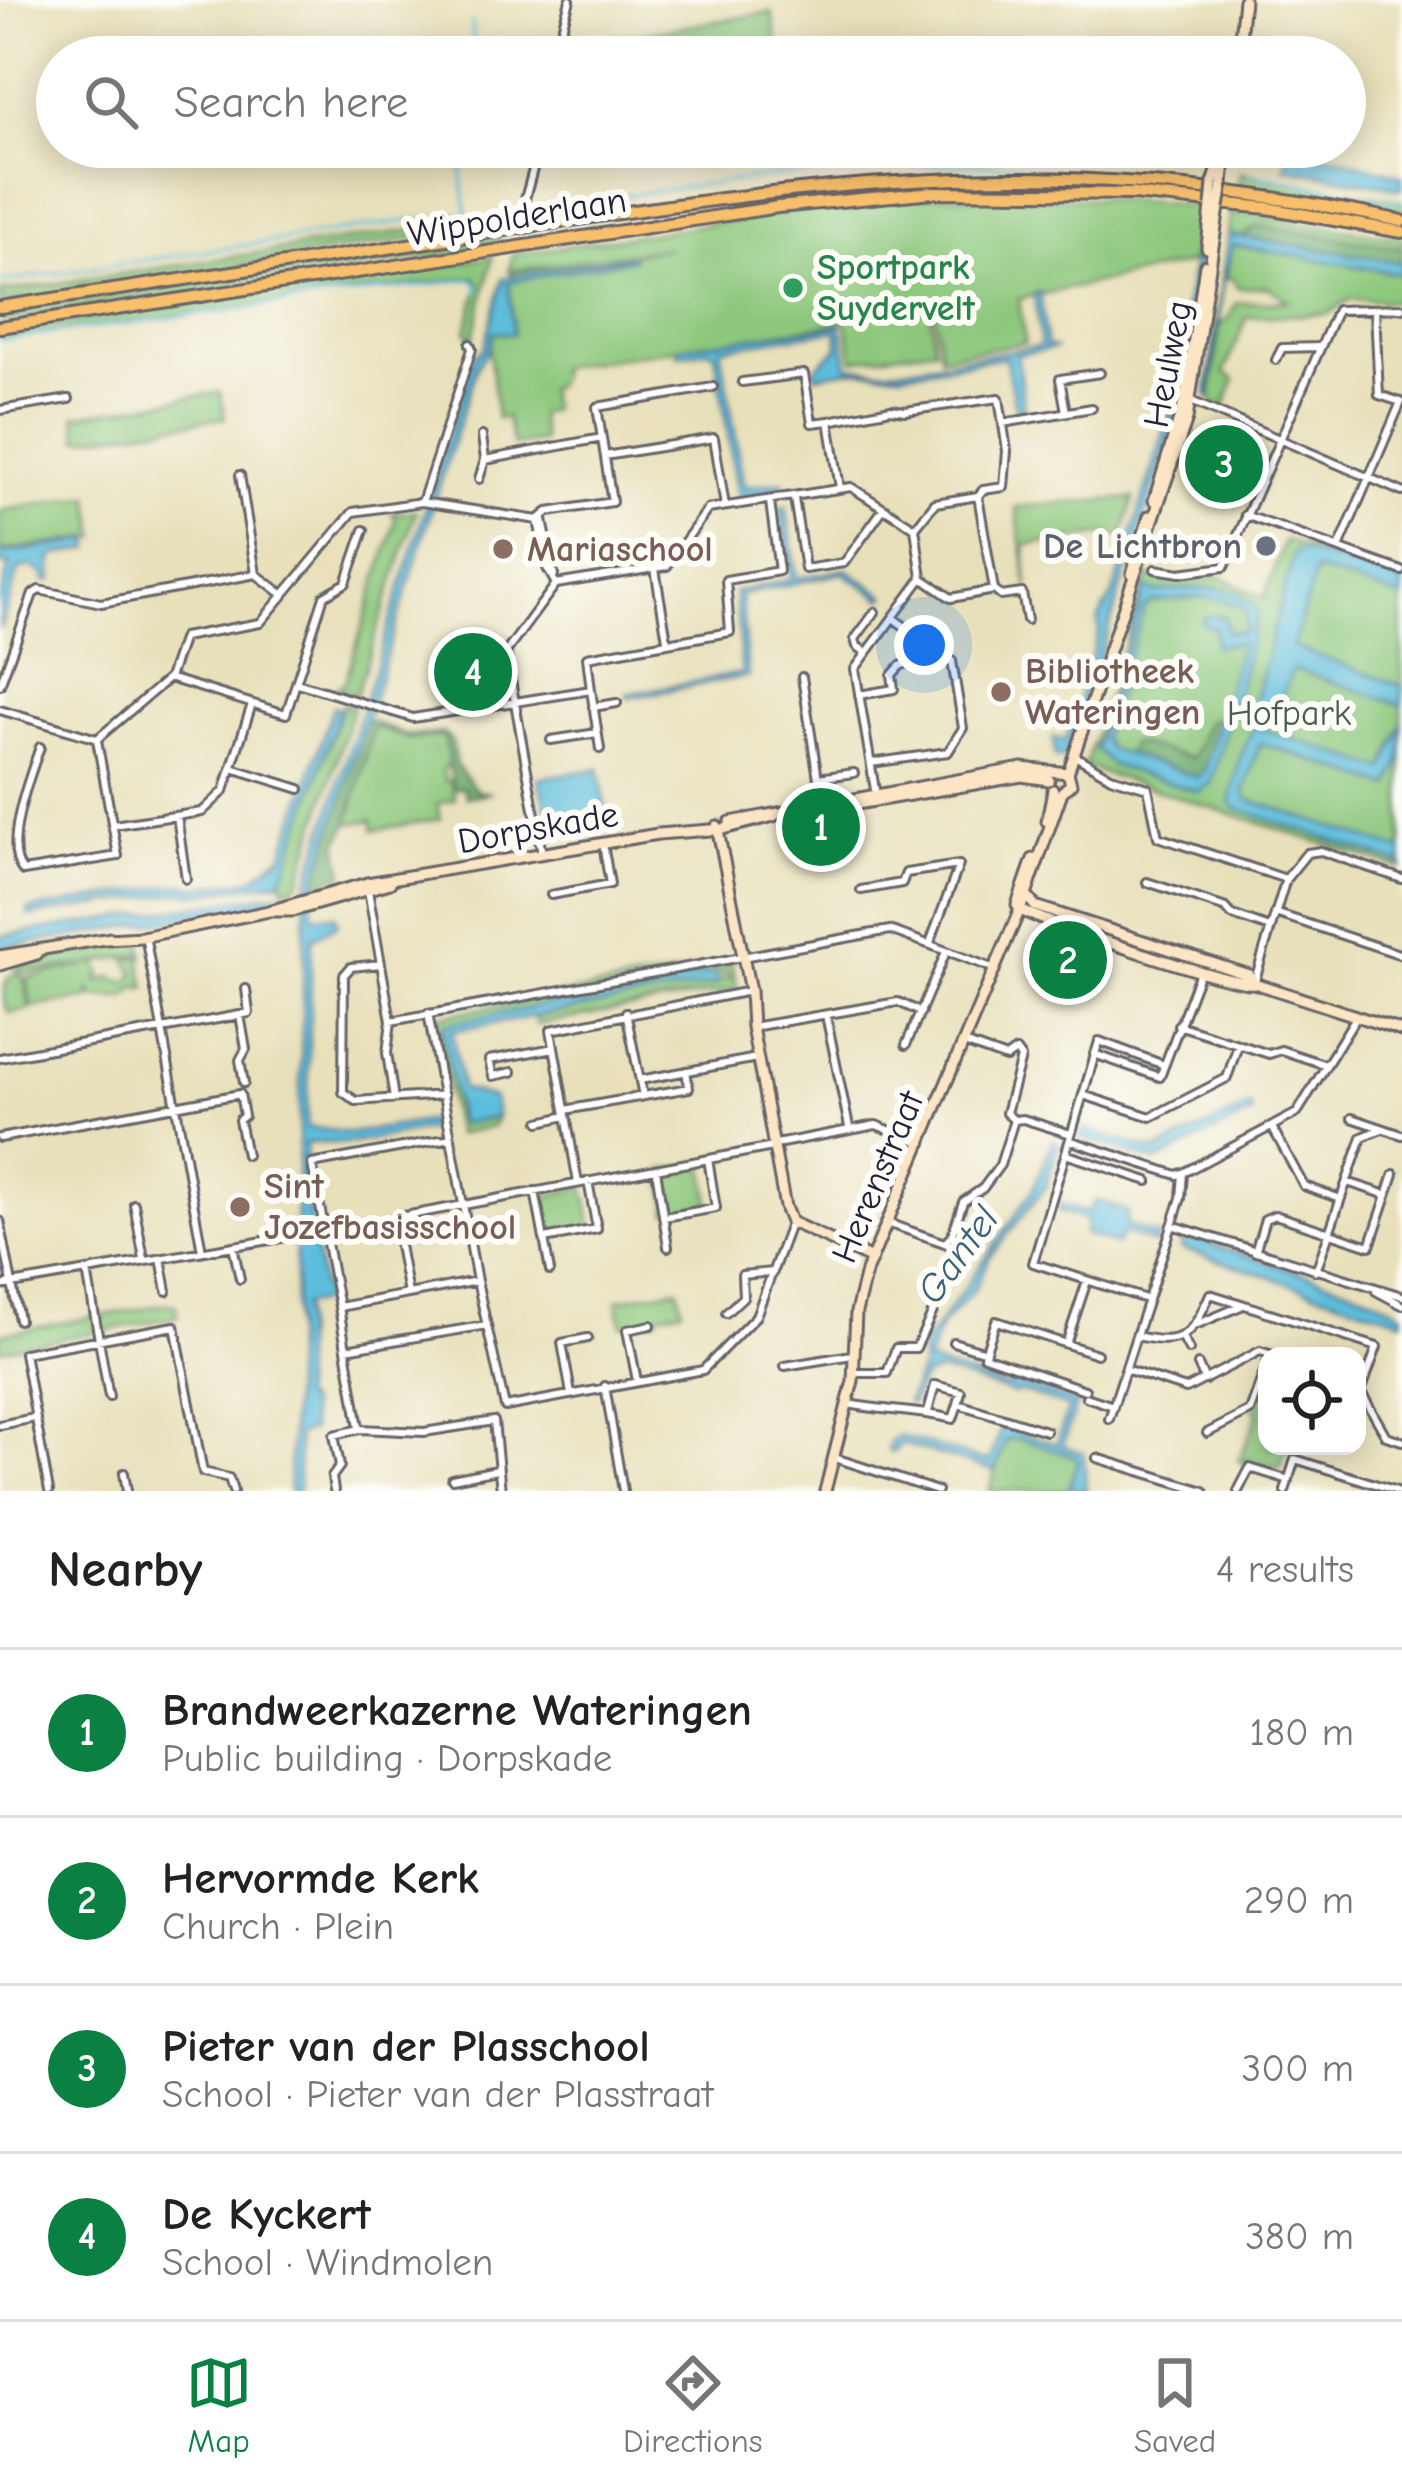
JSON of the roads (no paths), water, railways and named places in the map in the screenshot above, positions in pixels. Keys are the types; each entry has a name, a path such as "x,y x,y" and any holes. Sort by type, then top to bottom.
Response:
{"main road":[{"path":"1240,36 1244,0"},
{"name":"Heulweg","path":"1054,784 1071,784 1068,772 1188,400 1221,168"},
{"name":"Wippolderlaan","path":"0,308 708,200 911,182 1020,178 1133,182 1269,196 1402,221"},
{"name":"Wippolderlaan","path":"0,328 778,207 933,192 1069,191 1177,197 1402,232"},
{"name":"Dorpskade","path":"0,960 269,911 283,913 367,887 542,854 876,796 1022,776 1054,784 1068,772"},
{"path":"1043,914 1026,895 1054,784"},
{"path":"1054,784 1048,817 1017,905 1020,910 1202,966 1250,975 1254,982 1401,1029"},
{"path":"717,827 785,1207 791,1222 872,1259"},
{"name":"Herenstraat","path":"825,1491 854,1373 857,1303 1026,895"}],"street":[{"path":"560,36 570,0"},
{"path":"525,199 533,168"},
{"path":"1155,569 1180,573 1221,570 1336,310 1402,308"},
{"path":"1339,548 1401,402 1379,395 1375,309"},
{"path":"423,502 472,350 470,344"},
{"path":"1276,360 1282,348 1318,347"},
{"path":"1066,412 1060,379 1100,373"},
{"path":"742,382 804,374 812,423 999,398 1007,451 1004,487 935,503 915,528 922,578 855,669 876,796"},
{"path":"556,584 547,568 541,520 548,512 612,502 597,406 713,387"},
{"path":"0,410 69,399"},
{"path":"1188,400 1402,492"},
{"path":"1003,423 1092,408"},
{"path":"829,422 840,488"},
{"path":"479,478 485,460 482,436"},
{"path":"485,460 602,438"},
{"path":"604,456 714,438 725,506"},
{"path":"240,475 256,574 283,594"},
{"path":"542,854 506,652 556,584 667,566 708,509 840,488 851,487 915,528"},
{"path":"978,496 994,590 1000,596 1022,593 1027,620"},
{"path":"794,498 806,569 844,563 884,508"},
{"path":"97,739 169,678 183,637 260,623 352,512 423,502 541,520"},
{"path":"600,749 587,657 730,632 726,580 779,571 770,502"},
{"path":"1245,515 1402,571"},
{"path":"169,678 286,714 324,596 346,583 364,530"},
{"path":"655,569 667,640"},
{"path":"0,685 33,594 39,590 101,603 256,574"},
{"path":"922,578 951,598 994,590"},
{"path":"867,653 855,639 875,612"},
{"path":"871,763 948,752 963,728 952,661 892,618"},
{"path":"859,695 894,689 892,675 899,666 925,656"},
{"path":"802,677 822,807"},
{"path":"296,683 413,718 591,690"},
{"path":"593,707 617,703"},
{"path":"113,825 202,812 224,791 252,704"},
{"path":"0,710 97,739"},
{"path":"551,740 598,733"},
{"path":"40,747 22,799 13,847 17,866 23,871 118,856 97,739"},
{"path":"1076,756 1111,777 1148,788 1158,837 1286,879"},
{"path":"232,768 299,789"},
{"path":"818,778 854,773"},
{"path":"177,816 187,878"},
{"path":"551,895 610,884 603,844"},
{"path":"1254,982 1286,879 1307,853 1321,851 1402,879"},
{"path":"861,890 902,883 906,874 958,865 929,944"},
{"path":"1147,882 1270,928"},
{"path":"367,887 391,1021 387,1053 394,1099"},
{"path":"1275,914 1402,955"},
{"path":"391,1021 890,930 995,969"},
{"path":"145,934 202,1251"},
{"path":"906,1045 946,952"},
{"path":"381,964 351,967 344,975 343,1092 356,1101 444,1095"},
{"path":"1094,1054 1160,1077 1202,966"},
{"path":"0,1058 249,1013 246,988"},
{"path":"544,1239 598,1229 566,1113 550,1030 750,991"},
{"path":"752,1027 898,1002 921,1012"},
{"path":"626,1012 643,1096"},
{"path":"428,1013 505,1407"},
{"path":"240,1015 246,1049 240,1060 244,1083"},
{"path":"826,1016 849,1127"},
{"path":"964,1043 1006,1058 1016,1051 1021,1058 1006,1113 1014,1120 1023,1119 1177,1175 1297,1113 1356,1017"},
{"path":"1178,1025 1270,1054 1281,1050 1326,1065"},
{"path":"1164,1065 1099,1041 1082,1092 1150,1117 1228,1078 1238,1045"},
{"path":"512,1072 493,1076 490,1060 554,1048"},
{"path":"640,1080 758,1058"},
{"path":"540,1122 689,1088 686,1071"},
{"path":"0,1138 240,1094 246,1155"},
{"path":"1085,1096 1033,1263 1146,1299"},
{"path":"1352,1118 1402,1135"},
{"path":"946,1243 963,1202 983,1188 1000,1165 1014,1120"},
{"path":"407,1294 394,1219 708,1160 849,1127 876,1125 924,1144"},
{"path":"1272,1127 1304,1186 1338,1198"},
{"path":"1316,1271 1362,1138 1382,1129"},
{"path":"360,1429 312,1164 452,1138"},
{"path":"1068,1154 1148,1181"},
{"path":"664,1217 716,1208 708,1160"},
{"path":"656,1169 668,1247"},
{"path":"1109,1419 1172,1225 1183,1173"},
{"path":"1255,1252 1265,1219 1275,1215 1370,1246 1394,1174"},
{"path":"1347,1182 1387,1195"},
{"path":"535,1191 550,1271"},
{"path":"134,1204 145,1261"},
{"path":"0,1221 19,1320"},
{"path":"334,1491 332,1477 340,1466 334,1435 360,1429 424,1432 494,1421 505,1407 703,1370 756,1316 791,1222"},
{"path":"854,1373 887,1373 896,1348 916,1348 962,1249 890,1224"},
{"path":"1172,1225 1402,1296"},
{"path":"0,1286 287,1238"},
{"path":"233,1246 240,1280"},
{"path":"161,1258 167,1291"},
{"path":"87,1271 109,1397"},
{"path":"726,1313 743,1297 742,1275 773,1272"},
{"path":"339,1307 477,1281"},
{"path":"1066,1344 1087,1281"},
{"path":"1373,1288 1402,1305"},
{"path":"1196,1325 1210,1294 1377,1347 1366,1370"},
{"path":"1137,1336 1160,1341 1183,1337 1196,1325 1244,1305"},
{"path":"1097,1354 996,1321 984,1356 1113,1406"},
{"path":"346,1349 487,1325"},
{"path":"637,1381 627,1330 651,1325"},
{"path":"49,1491 24,1352 175,1326 203,1472 229,1478 233,1491"},
{"path":"1183,1337 1189,1350"},
{"path":"571,1394 562,1343 588,1338"},
{"path":"953,1342 986,1352"},
{"path":"1125,1369 1186,1389 1258,1352"},
{"path":"785,1366 856,1355"},
{"path":"1198,1365 1205,1380"},
{"path":"848,1404 953,1419 961,1392 935,1385 928,1412"},
{"path":"604,1386 623,1491"},
{"path":"1208,1433 1250,1411 1258,1389"},
{"path":"1366,1402 1386,1436 1402,1441"},
{"path":"958,1405 1046,1431"},
{"path":"2,1424 34,1418"},
{"path":"494,1421 501,1491"},
{"path":"835,1458 937,1491"},
{"path":"1097,1458 1204,1491"},
{"path":"1286,1491 1295,1459 1369,1487 1397,1491"},
{"path":"1238,1491 1250,1468 1289,1480"},
{"path":"452,1479 497,1470"},
{"path":"124,1473 127,1491"}],"water":[{"path":"1366,166 1402,176 1402,189 1285,168"},
{"path":"1228,235 1402,263 1402,274 1233,245 1223,286 1210,397"},
{"path":"1197,245 1201,245 1180,404 1072,745 1065,758 1055,757 1053,738 1066,740 1099,632 1098,620 1113,594 1174,400"},
{"path":"632,256 509,282 513,334 494,332 477,366 314,887 312,912 335,915 338,924 312,939 307,1127 351,1133 433,1120 435,1128 352,1143 306,1143 306,1196 325,1302 303,1305 301,1398 308,1404 311,1430 298,1435 298,1491 289,1491 306,888 467,376 474,356 484,348 503,278"},
{"path":"1040,292 1047,346 1057,348 1017,355 1024,409 1016,411 1005,357 903,373 849,370 815,376 813,370 838,348 837,330 721,348 744,487 783,482 785,490 738,497 715,353 678,355 679,347 841,325 848,366 878,370 1041,346 1034,293"},
{"path":"786,506 797,578 847,569 886,596 883,599 843,573 741,595 748,676 628,698 627,694 742,673 735,592 791,579 780,507"},
{"path":"91,540 91,549 52,556 52,580 45,581 44,574 32,567 19,569 0,630 0,599 10,564 0,565 0,554"},
{"path":"1304,551 1402,580 1402,598 1316,570 1293,647 1402,686 1402,705 1293,669 1275,714 1253,706 1293,557"},
{"path":"1145,587 1154,592 1224,590 1249,601 1258,611 1234,704 1224,701 1241,643 1215,646 1215,627 1202,621 1223,616 1228,632 1244,633 1247,611 1226,600 1201,598 1151,602 1144,609 1103,739 1109,749 1198,777 1204,771 1220,714 1230,717 1211,783 1198,792 1111,765 1095,749"},
{"path":"333,707 340,709 279,881 29,916 28,910 180,884 198,887 252,879 283,854"},
{"path":"1402,725 1402,756 1390,787 1260,743 1244,792 1247,799 1402,850 1402,864 1235,808 1230,802 1240,758 1254,726 1384,769"},
{"path":"599,769 609,825 553,829 538,778"},
{"path":"282,893 283,901 0,948 1,936"},
{"path":"716,973 717,984 452,1031 462,1089 494,1098 497,1117 459,1124 445,1024"},
{"path":"1250,1106 1253,1113 1156,1162 1080,1137 1084,1129 1156,1151"},
{"path":"1053,1140 1059,1143 1046,1186 990,1257 974,1290 941,1326 927,1362 1077,1402 1063,1446 1084,1453 1086,1491 1069,1487 1076,1457 1018,1438 1006,1440 995,1471 902,1444 888,1451 890,1442 900,1436 989,1462 1002,1427 1057,1444 1068,1407 1020,1391 1015,1394 939,1371 923,1378 911,1404 907,1403 922,1366 922,1348 1033,1190"},
{"path":"1096,1200 1127,1211 1127,1226 1158,1236 1155,1244 1124,1233 1116,1245 1084,1234 1087,1221 1059,1211 1061,1204 1088,1213"},
{"path":"1189,1237 1360,1291 1402,1312 1402,1320 1182,1249 1182,1240"}],"waterway":[{"path":"471,22 473,36"},
{"path":"0,282 467,212 461,168"},
{"path":"538,207 870,168"},
{"path":"1250,174 1402,202"},
{"path":"0,340 472,279 479,285 476,294"}],"place":[{"name":"Sportpark Suydervelt","path":"793,288"},
{"name":"Pieter van der Plasschool","path":"1224,464"},
{"name":"De Lichtbron","path":"1266,546"},
{"name":"Mariaschool","path":"503,549"},
{"name":"De Kyckert","path":"473,672"},
{"name":"Bibliotheek Wateringen","path":"1001,692"},
{"name":"Brandweerkazerne Wateringen","path":"821,827"},
{"name":"Hervormde Kerk","path":"1068,960"},
{"name":"Sint Jozefbasisschool","path":"240,1207"}],"park label":[{"name":"Hofpark","path":"1289,713"}],"water label":[{"name":"Gantel","path":"958,1255"}]}
